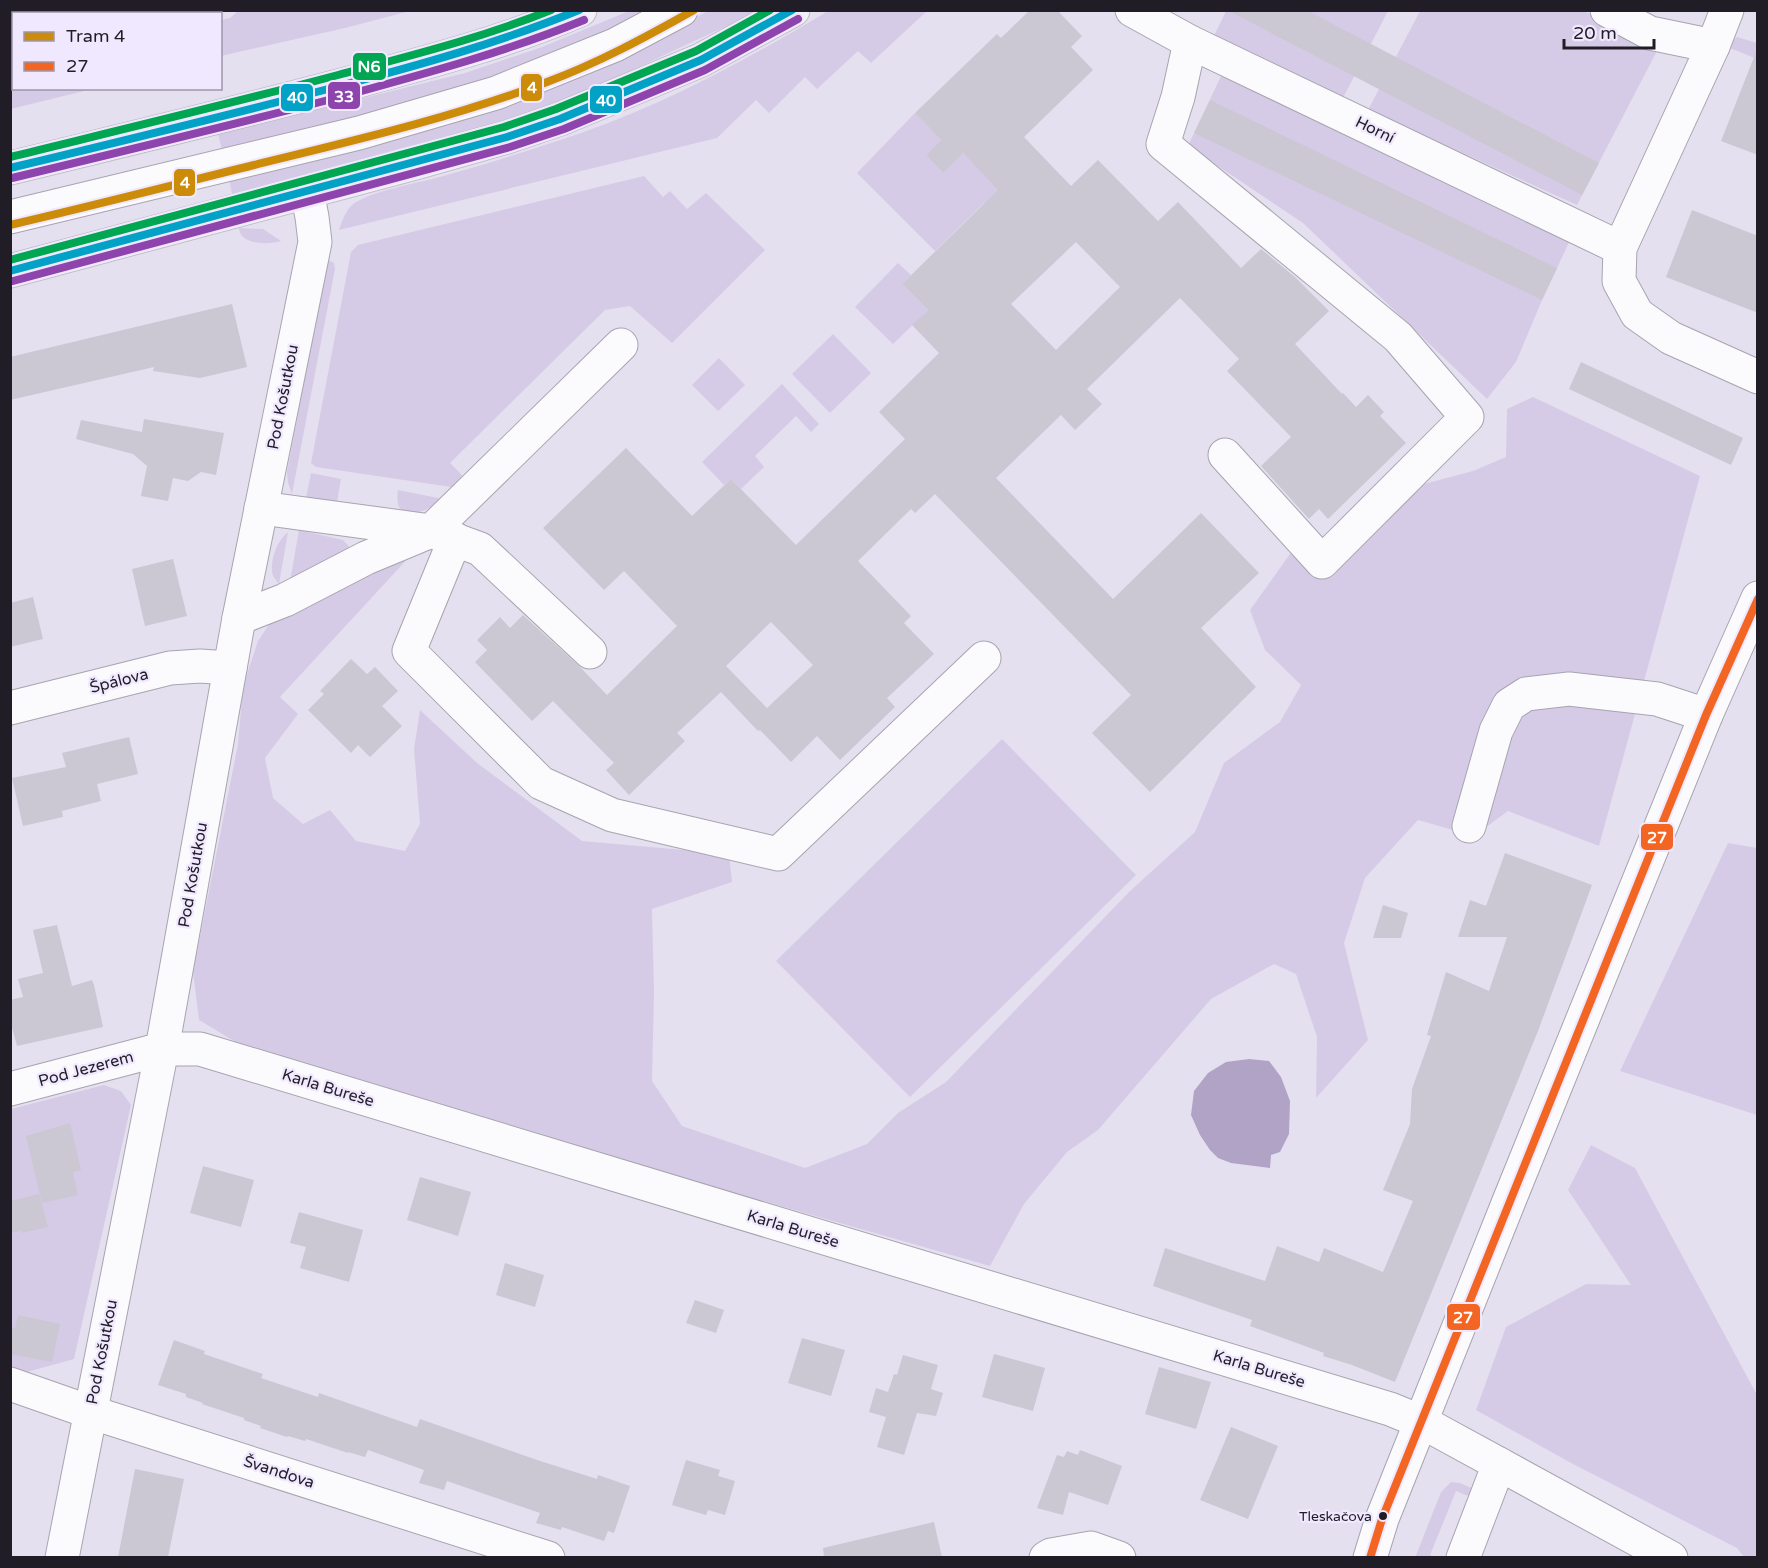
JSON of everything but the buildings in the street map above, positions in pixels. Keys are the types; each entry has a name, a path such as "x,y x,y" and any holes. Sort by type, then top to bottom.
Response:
{"main road":[{"path":"10,168 434,61 525,32 580,10"},
{"path":"10,271 450,153 560,119 700,60 793,10"}],"street":[{"path":"10,217 359,133 496,93 615,45 681,10"},
{"name":"Horní","path":"1132,10 1190,42 1620,248"},
{"path":"1607,10 1650,33 1713,46"},
{"path":"1727,10 1713,46 1620,248 1619,281 1637,314 1671,338 1758,376"},
{"path":"1190,42 1178,97 1163,144 1398,337 1467,417 1322,562 1225,454"},
{"name":"Pod Košutkou","path":"62,1557 162,1049 239,618 315,242 307,192"},
{"path":"621,345 443,535 410,651 541,783 612,815 778,854 984,658"},
{"path":"261,508 443,535 480,549 590,652"},
{"path":"239,618 285,600 366,558 443,535"},
{"path":"1370,1557 1509,1201 1706,716 1758,598"},
{"name":"Špálova","path":"10,708 170,668 200,666 230,668"},
{"path":"1469,826 1496,731 1509,705 1526,694 1569,688 1657,699 1706,716"},
{"name":"Pod Jezerem","path":"10,1089 162,1049"},
{"name":"Karla Bureše","path":"162,1049 200,1049 1390,1409 1422,1422"},
{"name":"Švandova","path":"10,1384 90,1412 548,1557"},
{"path":"1422,1422 1671,1557"},
{"path":"1463,1557 1499,1464"},
{"path":"1046,1557 1091,1548 1119,1557"}],"shaded area":[{"path":"128,10 129,12 46,12"},
{"path":"238,10 410,11 222,56 222,20 230,18"},
{"path":"629,11 655,11 453,94 223,154 218,134 465,73 542,47"},
{"path":"708,11 759,11 574,97 444,139 232,194 229,178 642,46"},
{"path":"828,11 927,11 871,63 858,51 817,89 805,77 769,113 756,100 717,138 339,230 351,207 366,197 510,156 625,116 695,85"},
{"path":"1226,11 1388,11 1343,98 1213,38"},
{"path":"1420,11 1584,11 1658,49 1577,205 1368,110"},
{"path":"1737,37 1757,43 1757,59 1730,48 1732,41"},
{"path":"11,64 12,90 88,90 11,109"},
{"path":"1222,74 1572,236 1516,362 1487,399 1303,223 1188,146"},
{"path":"915,113 941,140 926,155 942,172 963,153 1003,194 983,204 935,251 857,173"},
{"path":"644,176 663,197 670,191 687,209 706,193 765,250 672,343 630,306 605,310 450,463 462,475 458,488 316,467 311,463 351,252 358,245"},
{"path":"239,228 263,229 281,241 262,243 249,241 244,238"},
{"path":"327,259 334,263 335,269 292,494 287,472"},
{"path":"898,263 911,275 902,284 928,310 893,344 855,307"},
{"path":"833,334 871,373 830,413 792,374"},
{"path":"719,358 745,385 718,411 692,385"},
{"path":"782,384 819,424 811,432 796,416 755,456 764,467 741,489 731,479 724,485 702,462"},
{"path":"1533,397 1700,476 1599,846 1508,811 1474,836 1418,820 1365,878 1344,943 1368,1040 1316,1098 1317,1037 1296,974 1274,964 1211,999 1098,1130 1067,1152 1024,1204 990,1266 254,1053 199,1020 193,972 238,744 243,686 258,641 270,623 283,614 412,554 280,697 298,714 265,758 273,798 303,824 330,810 356,841 405,851 420,824 414,749 420,710 477,763 582,841 729,854 732,882 652,909 654,993 652,1081 682,1126 805,1168 867,1144 898,1113 946,1082 1129,892 1195,832 1224,763 1280,722 1301,685 1265,650 1250,610 1295,547 1359,536 1424,484 1473,471 1506,457 1507,409"},
{"path":"311,473 341,479 337,502 305,503"},
{"path":"398,490 443,499 420,512 405,512 400,509"},
{"path":"299,530 343,540 350,551 289,587"},
{"path":"288,532 279,584 272,573 273,560 278,545"},
{"path":"1002,739 1136,875 910,1097 776,961"},
{"path":"1728,843 1757,848 1757,1115 1620,1071"},
{"path":"1249,1059 1269,1061 1281,1077 1290,1101 1289,1134 1280,1152 1271,1155 1270,1168 1231,1163 1218,1158 1200,1135 1191,1115 1194,1091 1208,1073 1226,1062"},
{"path":"104,1085 121,1091 131,1105 74,1359 27,1372 11,1367 11,1109"},
{"path":"1591,1145 1635,1168 1757,1395 1757,1557 1744,1557 1737,1548 1571,1463 1476,1410 1506,1327 1586,1284 1631,1285 1568,1190"},
{"path":"1451,1482 1460,1483 1478,1491 1470,1496 1456,1491 1430,1555 1437,1557 1415,1558 1441,1492"}],"tram line":[{"name":"4","path":"10,225 365,138 475,107 585,67 694,10"}],"transit line":[{"name":"N6","path":"10,157 418,53 472,38 551,10"},
{"name":"40","path":"10,168 252,109 395,71 488,43 579,10"},
{"name":"N6","path":"10,260 504,127 556,109 696,51 770,10"},
{"name":"40","path":"10,271 507,137 560,119 701,60 792,10"},
{"name":"33","path":"13,281 510,147 564,129 705,70 798,19"},
{"name":"33","path":"12,178 255,119 399,81 492,53 584,20"},
{"name":"27","path":"1370,1558 1382,1519 1706,715 1758,599"}],"place":[{"name":"Tleskačova","path":"1383,1516"}]}
